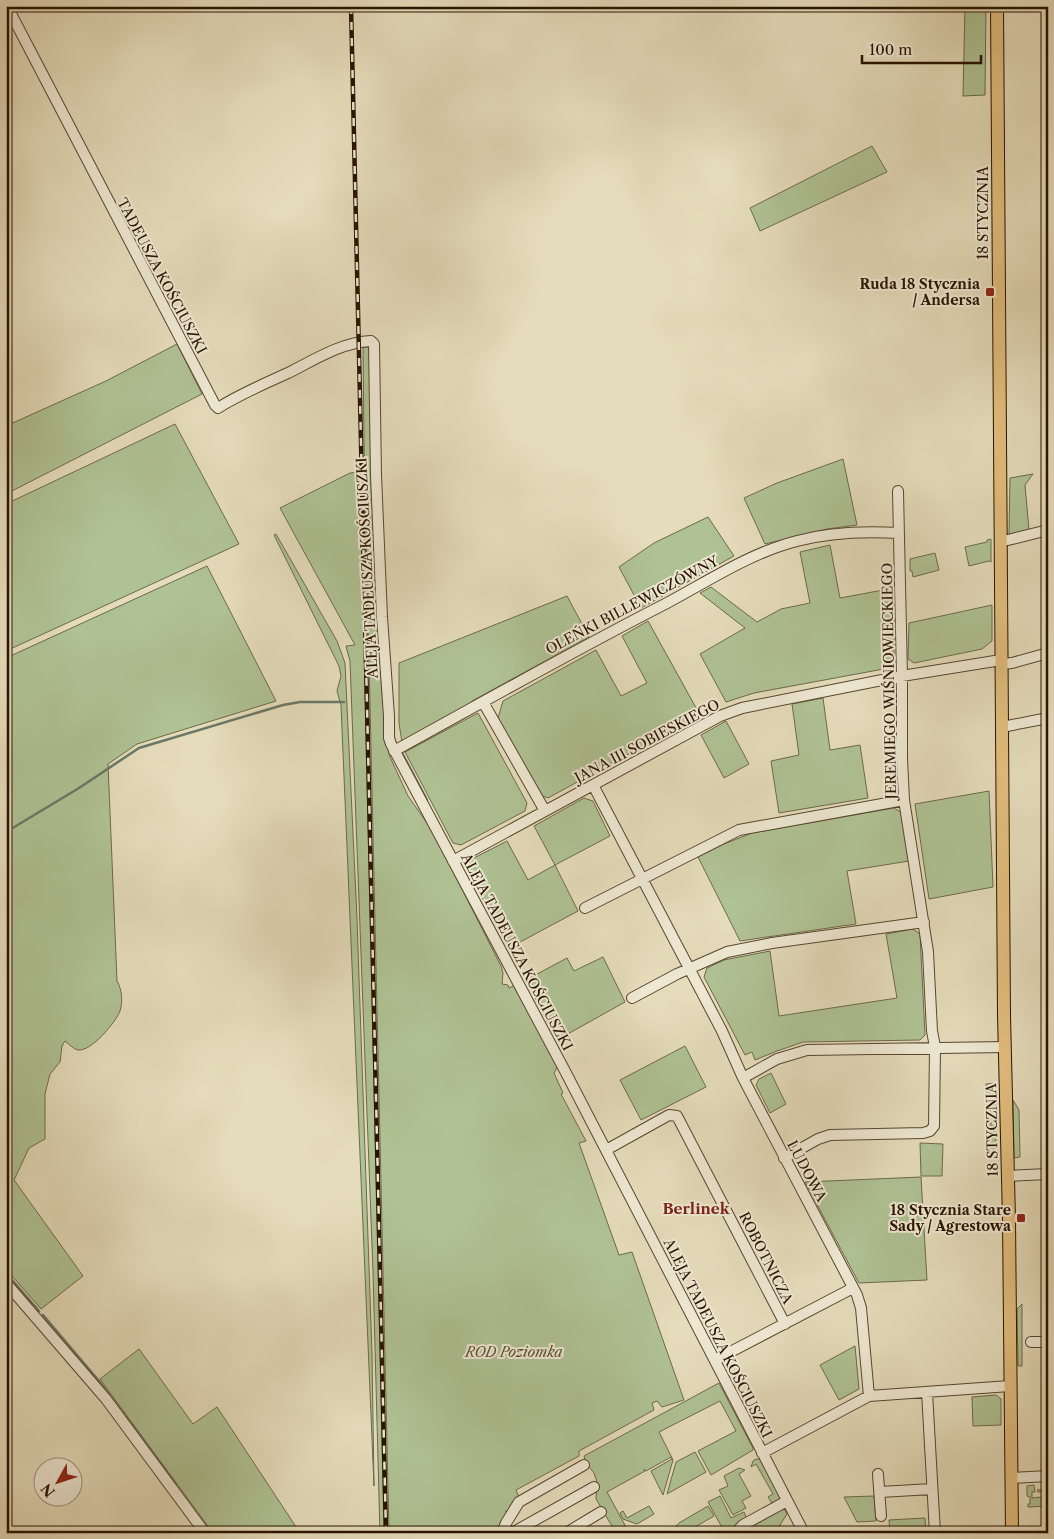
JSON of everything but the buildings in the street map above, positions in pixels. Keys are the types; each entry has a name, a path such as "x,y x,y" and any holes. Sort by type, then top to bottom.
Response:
{"main road":[{"name":"18 STYCZNIA","path":"997,6 1001,662 1012,1533"}],"street":[{"name":"TADEUSZA KOŚCIUSZKI","path":"7,6 218,408 245,393 340,348 359,342 372,341"},
{"name":"ALEJA TADEUSZA KOŚCIUSZKI","path":"372,341 375,348 376,475 383,647 389,738 394,752 606,1150 804,1533"},
{"name":"JEREMIEGO WIŚNIOWIECKIEGO","path":"784,1158 818,1138 830,1135 923,1133 933,1129 935,1122 935,1048 928,952 904,800 901,564 898,534 898,491"},
{"path":"1001,540 1048,530"},
{"name":"OLEŃKI BILLEWICZÓWNY","path":"394,752 756,554 798,540 833,534 854,532 898,534"},
{"path":"1001,662 1012,663 1048,653"},
{"name":"JANA III SOBIESKIEGO","path":"453,861 720,716 742,708 902,676 1001,662"},
{"path":"483,702 545,811"},
{"path":"1002,727 1048,718"},
{"name":"LUDOWA","path":"593,785 722,1031 743,1078 853,1288 861,1308 869,1396"},
{"path":"585,908 738,830 904,800"},
{"path":"632,998 713,957 738,950 924,922"},
{"path":"743,1078 777,1059 807,1050 1005,1047"},
{"name":"ROBOTNICZA","path":"606,1150 669,1115 676,1116 785,1324"},
{"path":"1008,1176 1048,1174"},
{"path":"6,1283 117,1413 205,1533"},
{"path":"714,1360 853,1288"},
{"path":"1031,1342 1048,1342"},
{"path":"762,1453 869,1396 1010,1386"},
{"path":"927,1392 935,1533"},
{"path":"502,1533 519,1502 584,1465"},
{"path":"878,1474 881,1516"},
{"path":"1011,1478 1048,1476"},
{"path":"517,1531 594,1487"},
{"path":"880,1492 932,1489"},
{"path":"740,1533 740,1528 743,1525 787,1501"},
{"path":"566,1533 601,1512"}],"green space":[{"path":"965,6 986,6 985,95 963,96"},
{"path":"872,146 887,172 760,231 750,208"},
{"name":"ROD Poziomka","path":"369,342 386,741 390,757 408,796 432,830 501,966 503,973 502,984 508,985 509,988 515,985 558,1066 554,1073 563,1093 561,1094 586,1141 579,1143 619,1255 632,1252 684,1400 662,1407 657,1401 652,1403 654,1410 579,1451 579,1456 516,1490 519,1497 510,1513 505,1511 509,1515 497,1533 389,1533 364,441 363,344"},
{"path":"177,344 202,394 6,494 6,426 106,381"},
{"path":"175,424 239,544 6,651 6,504"},
{"path":"843,459 857,525 827,529 765,544 744,498 777,483"},
{"path":"360,472 384,1533 380,1533 373,1272 350,661 346,646 355,645 280,508 350,473"},
{"path":"1033,474 1025,485 1029,530 1009,534 1010,478"},
{"path":"708,517 734,556 641,608 619,567 654,543"},
{"path":"276,534 337,641 345,663 357,919 372,1354 374,1486 341,705 337,691 341,676 339,666 274,535"},
{"path":"991,539 991,562 969,566 965,547 987,542 987,540"},
{"path":"830,545 840,598 894,588 894,660 889,668 754,693 726,702 700,654 745,628 700,593 711,587 757,622 781,609 810,603 800,552"},
{"path":"935,553 939,570 913,577 912,571 910,571 910,559"},
{"path":"207,566 276,701 137,744 108,764 117,981 122,996 122,1004 114,1022 89,1046 78,1050 65,1041 62,1046 60,1062 50,1074 45,1094 45,1139 29,1148 14,1180 83,1276 41,1309 6,1269 6,658"},
{"path":"567,596 589,637 472,701 463,710 402,743 399,723 399,663"},
{"path":"992,605 992,641 982,649 914,663 908,659 909,623"},
{"path":"648,621 700,715 548,798 540,795 498,718 503,701 596,650 621,696 647,683 622,636"},
{"path":"823,698 830,750 860,745 868,798 779,813 771,761 799,755 792,704"},
{"path":"478,713 527,803 525,811 461,845 453,843 405,752"},
{"path":"726,721 749,764 724,778 701,735"},
{"path":"989,791 993,887 929,899 915,804"},
{"path":"584,798 593,801 610,836 555,865 534,826"},
{"path":"894,808 902,813 909,861 847,871 856,924 740,941 698,857 752,833"},
{"path":"507,841 528,880 555,865 578,911 509,948 467,869 470,860"},
{"path":"913,929 920,934 925,1035 920,1040 803,1042 755,1060 752,1052 745,1055 704,977 707,968 724,960 770,951 779,1016 897,998 886,934"},
{"path":"603,957 625,1002 557,1040 526,980 567,958 574,971"},
{"path":"685,1046 706,1087 641,1120 620,1080"},
{"path":"771,1073 786,1104 770,1113 756,1085 759,1079"},
{"path":"997,1083 994,1121 991,1122 991,1126 994,1126 997,1148 988,1148 986,1084"},
{"path":"1013,1100 1019,1110 1020,1157 1014,1158"},
{"path":"920,1143 943,1144 942,1176 921,1176"},
{"path":"921,1177 927,1280 859,1283 805,1182"},
{"path":"1022,1304 1022,1366 1018,1366 1017,1309"},
{"path":"855,1346 859,1389 839,1400 820,1365"},
{"path":"139,1349 193,1424 217,1407 300,1533 213,1533 100,1379"},
{"path":"719,1383 753,1450 711,1475 698,1451 736,1431 720,1401 659,1432 673,1460 663,1495 651,1471 672,1459 671,1457 646,1471 644,1469 645,1471 607,1492 627,1529 621,1533 616,1533 596,1499 597,1482 584,1456"},
{"path":"996,1395 1001,1399 1001,1425 973,1426 972,1397"},
{"path":"695,1452 706,1472 667,1494 676,1462"},
{"path":"756,1459 760,1459 781,1499 773,1505 768,1497 773,1494 756,1464 751,1467"},
{"path":"739,1468 745,1470 739,1474 751,1496 742,1501 746,1508 733,1515 719,1490 728,1486 724,1476"},
{"path":"1034,1485 1035,1492 1032,1492 1032,1498 1042,1497 1042,1492 1037,1490 1048,1489 1048,1492 1045,1493 1045,1498 1048,1498 1048,1506 1028,1507 1030,1497 1027,1496 1027,1486"},
{"path":"720,1496 731,1518 744,1512 747,1519 736,1533 725,1533 708,1502"},
{"path":"874,1496 876,1521 857,1522 844,1497"},
{"path":"649,1506 654,1514 637,1524 623,1519 620,1513 623,1511 627,1518"},
{"path":"708,1506 714,1516 685,1533 680,1533 676,1526 679,1523"},
{"path":"784,1508 787,1514 775,1533 746,1533 746,1528"},
{"path":"925,1518 926,1533 890,1533 889,1520"}],"waterway":[{"path":"6,832 79,788 139,748 283,705 300,702 344,702"},
{"path":"402,753 427,800"},
{"path":"6,1273 39,1311"},
{"path":"43,1315 99,1381 176,1484"}],"railway":[{"path":"351,6 386,1533"}],"place":[{"name":"Ruda 18 Stycznia / Andersa","path":"990,292"},
{"name":"18 Stycznia Stare Sady / Agrestowa","path":"1021,1218"}],"district":[{"name":"Berlinek","path":"696,1208"}]}
